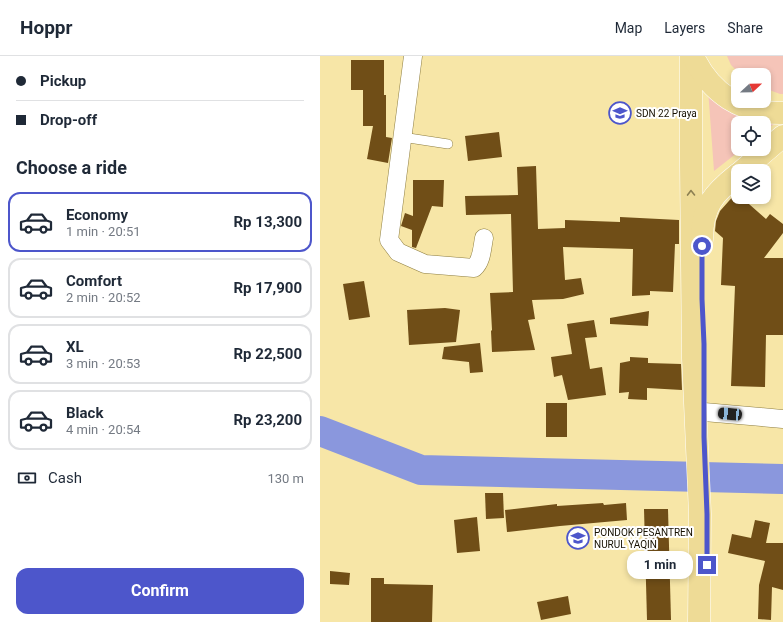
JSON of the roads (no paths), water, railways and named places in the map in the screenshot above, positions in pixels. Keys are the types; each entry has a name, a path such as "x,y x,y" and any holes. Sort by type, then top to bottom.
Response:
{"highway":[{"path":"692,56 708,80 717,90 731,101 760,112 783,113"},
{"path":"692,56 691,166 693,358 701,448 706,622"},
{"path":"750,164 783,136"},
{"path":"701,448 704,412 702,232 706,212 714,196 721,187 731,179"},
{"path":"699,622 704,514"}],"street":[{"path":"413,56 390,240 398,252 425,264 474,268 480,260 484,238"},
{"path":"704,412 783,419"}],"lane":[{"path":"402,137 448,144"}],"waterway":[{"path":"320,431 421,470 783,479"}],"place":[{"name":"SDN 22 Praya","path":"620,113"},
{"name":"PONDOK PESANTREN NURUL YAQIN","path":"578,538"}]}
